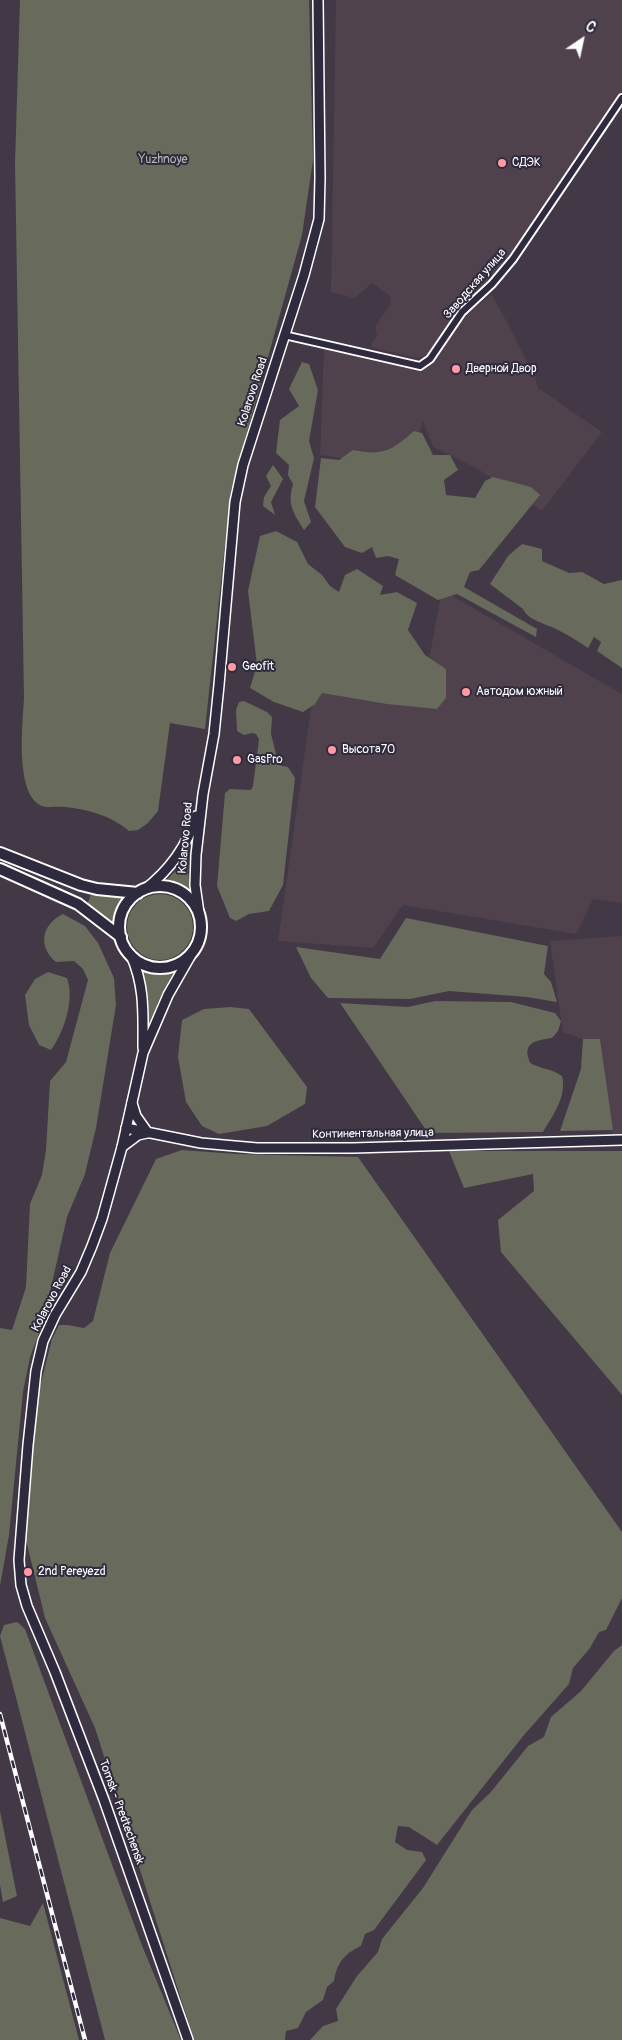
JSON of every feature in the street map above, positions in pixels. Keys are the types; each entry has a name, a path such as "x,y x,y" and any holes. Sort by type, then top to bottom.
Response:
{"main road":[{"name":"Kolarovo Road","path":"199,913 195,871 203,794 214,734 220,685 235,502 243,465 319,219 318,0"},
{"name":"Kolarovo Road","path":"141,891 160,878 177,858 193,826 203,794"},
{"path":"0,853 81,886 97,889 141,891 159,886 173,888 186,896 199,913 201,935 157,1019 143,1053"},
{"path":"0,869 78,904 120,937 131,955 143,991 143,1053"},
{"path":"120,937 121,916 127,903 141,891"},
{"path":"131,955 142,964 162,968 182,962 192,953"},
{"name":"Kolarovo Road","path":"23,1594 20,1571 20,1547 28,1445 39,1357 48,1330 81,1272 102,1219 122,1147 143,1053"},
{"path":"122,1147 138,1135 148,1133 136,1116 132,1103"},
{"name":"Континентальная улица","path":"126,1128 201,1143 257,1148 353,1148 622,1140"},
{"name":"Tomsk - Predtechensk","path":"23,1594 104,1800 188,2040"}],"street":[{"name":"Заводская улица","path":"284,335 420,366 425,364 462,312 492,284 513,259 622,98"}],"shaded area":[{"path":"336,0 622,0 622,91 511,256 477,294 466,300 429,355 417,358 370,347 377,335 375,327 391,303 390,296 372,283 355,298 331,292"},
{"path":"492,294 535,376 538,388 602,432 542,511 476,468 433,447 423,421 409,462 364,461 320,455 324,349 408,368 424,369 467,315"},
{"path":"442,590 622,694 622,903 593,899 576,934 403,905 373,948 278,941 314,687 420,706"},
{"path":"622,936 622,1136 613,1136 600,1039 583,1039 563,1032 550,941"}],"green space":[{"name":"Yuzhnoye","path":"20,0 309,0 313,160 302,235 231,490 205,729 170,723 158,811 148,823 138,830 129,831 107,817 82,809 42,806 33,799 27,787 24,773 22,756 24,697 15,163"},
{"path":"302,362 309,364 318,390 309,441 314,458 304,501 311,522 304,530 292,508 291,491 293,484 288,475 289,465 276,453 280,420 299,406 289,389"},
{"path":"414,431 422,433 433,455 450,455 458,470 444,480 446,495 475,498 485,481 493,477 531,487 540,495 479,570 470,572 464,587 537,629 536,637 457,594 438,600 395,575 399,559 388,556 376,558 372,547 362,553 345,547 315,507 321,458 339,460 353,450 380,452 393,447"},
{"path":"273,465 283,479 271,502 275,515 263,506 264,497 271,486 266,476"},
{"path":"276,531 297,542 308,564 322,575 330,586 339,592 345,575 357,569 383,586 380,595 397,592 417,603 408,630 425,655 446,669 446,698 437,709 387,704 322,693 315,704 303,712 274,702 250,688 257,665 248,591 260,536"},
{"path":"522,544 542,549 542,561 569,573 582,572 604,584 622,580 622,668 597,651 601,642 594,637 588,648 564,633 534,620 523,609 490,584 508,556"},
{"path":"244,701 267,712 272,717 271,734 276,754 273,758 279,765 288,767 295,778 283,885 269,911 249,914 236,921 230,918 217,886 225,793 230,789 251,790 253,786 259,739 256,734 244,735 237,731 236,710 239,702"},
{"path":"188,852 190,891 180,885 166,881 180,866"},
{"path":"91,894 122,898 116,909 113,925 87,905"},
{"path":"160,894 172,897 183,904 190,915 193,927 190,939 183,950 172,957 160,960 148,957 137,950 130,939 127,927 130,915 137,904 148,897"},
{"path":"63,914 85,926 98,943 114,978 116,1005 96,1128 85,1174 67,1217 43,1323 30,1357 23,1392 9,1535 0,1586 0,1328 12,1330 26,1287 30,1204 42,1175 46,1150 50,1081 66,1062 88,980 83,969 74,961 56,962 46,949 44,936 47,929 50,923"},
{"path":"406,918 548,946 544,974 551,982 557,1002 527,997 449,991 410,999 328,998 311,978 296,947 380,959"},
{"path":"140,970 156,974 173,973 158,1002 146,1039"},
{"path":"48,972 67,978 70,996 64,1025 51,1050 39,1045 29,1025 25,995 35,979"},
{"path":"435,1001 511,1002 555,1013 561,1021 558,1031 552,1038 531,1044 527,1052 532,1064 554,1071 562,1076 563,1091 561,1098 543,1132 428,1133 340,1003 408,1007"},
{"path":"230,1007 249,1009 307,1087 305,1104 267,1126 219,1134 202,1126 186,1102 178,1057 182,1020 204,1009"},
{"path":"583,1039 600,1039 613,1130 560,1131 581,1069"},
{"path":"182,1150 236,1154 358,1157 622,1532 622,1598 606,1630 599,1632 590,1648 573,1668 569,1684 524,1735 437,1845 409,1827 398,1826 395,1842 407,1850 422,1852 426,1860 374,1930 365,1934 361,1946 350,1952 339,1964 334,1981 327,1987 323,2000 306,2012 298,2028 286,2031 285,2040 194,2040 95,1728 45,1618 26,1540 27,1507 39,1391 52,1339 59,1325 84,1328 93,1321 110,1253 156,1159"},
{"path":"449,1151 622,1151 622,1395 501,1252 498,1220 534,1191 533,1174 464,1188"},
{"path":"17,1622 25,1629 141,1943 181,2040 105,2040 0,1636 4,1625"},
{"path":"622,1645 622,2040 310,2040 323,2026 338,2021 336,2009 357,1976 378,1952 382,1939 423,1888 472,1810 490,1793 528,1746 544,1737 551,1717 581,1691 614,1651"},
{"path":"0,1811 17,1896 3,1902 0,1885"},
{"path":"43,1903 79,2040 0,2040 0,1918 30,1926"}],"railway":[{"path":"0,1714 85,2040"}],"place":[{"name":"СДЭК","path":"502,163"},
{"name":"Дверной Двор","path":"456,369"},
{"name":"Geofit","path":"232,667"},
{"name":"Автодом южный","path":"466,692"},
{"name":"Высота70","path":"332,750"},
{"name":"GasPro","path":"237,760"},
{"name":"2nd Pereyezd","path":"28,1572"}]}
